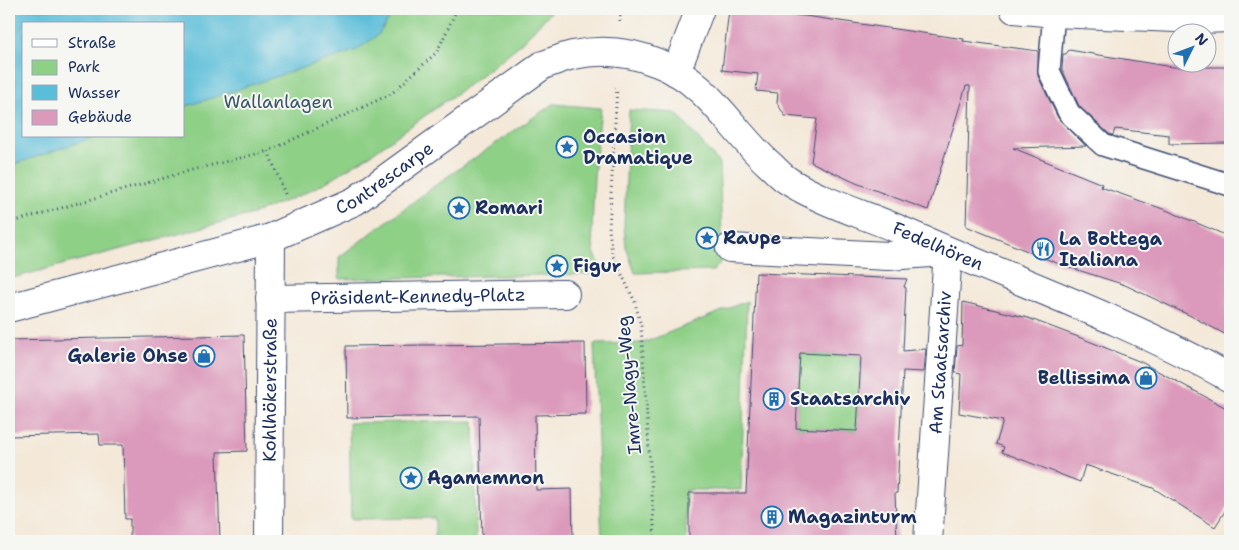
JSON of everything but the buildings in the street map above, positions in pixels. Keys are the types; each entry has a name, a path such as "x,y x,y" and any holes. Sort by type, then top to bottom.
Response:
{"street":[{"path":"676,72 700,9"},
{"path":"1014,9 1054,13 1201,19 1230,18"},
{"name":"Contrescarpe","path":"9,308 271,238 355,201 543,65 573,55 601,52 635,55 651,60 676,72"},
{"name":"Fedelhören","path":"676,72 704,92 752,149 789,182 948,252 1079,306 1163,344 1230,378"},
{"name":"Kohlhökerstraße","path":"269,541 271,238"},
{"path":"730,248 888,256 948,252"},
{"name":"Am Staatsarchiv","path":"928,541 948,252"},
{"name":"Präsident-Kennedy-Platz","path":"270,298 565,294"}],"lane":[{"path":"1054,13 1049,71 1069,113 1103,145 1230,185"}],"path":[{"path":"9,223 183,173 268,151 391,94 437,52 456,9"},
{"name":"Imre-Nagy-Weg","path":"618,53 609,229 612,254 634,302 641,326 655,541"},
{"path":"268,151 298,226"}],"green space":[{"name":"Wallanlagen","path":"9,9 554,9 517,47 471,83 370,155 303,194 253,214 9,279"},
{"path":"553,104 601,108 594,177 592,233 594,252 604,274 339,279 339,257 444,179"},
{"path":"629,110 676,113 719,163 723,260 713,271 635,273 626,247 624,226"},
{"path":"747,301 741,490 686,490 686,541 602,541 594,344 643,343"},
{"path":"800,353 861,356 857,431 796,428"},
{"path":"474,421 476,541 435,541 435,518 351,519 349,423"}],"water":[{"path":"9,9 396,9 378,35 357,50 185,107 185,22 22,22 22,138 91,138 9,166"}],"place":[{"name":"Occasion Dramatique","path":"567,147"},
{"name":"Romari","path":"459,208"},
{"name":"Raupe","path":"707,238"},
{"name":"La Bottega Italiana","path":"1043,249"},
{"name":"Figur","path":"557,266"},
{"name":"Galerie Ohse","path":"204,356"},
{"name":"Bellissima","path":"1146,378"},
{"name":"Staatsarchiv","path":"774,399"},
{"name":"Agamemnon","path":"411,478"},
{"name":"Magazinturm","path":"772,517"}]}
